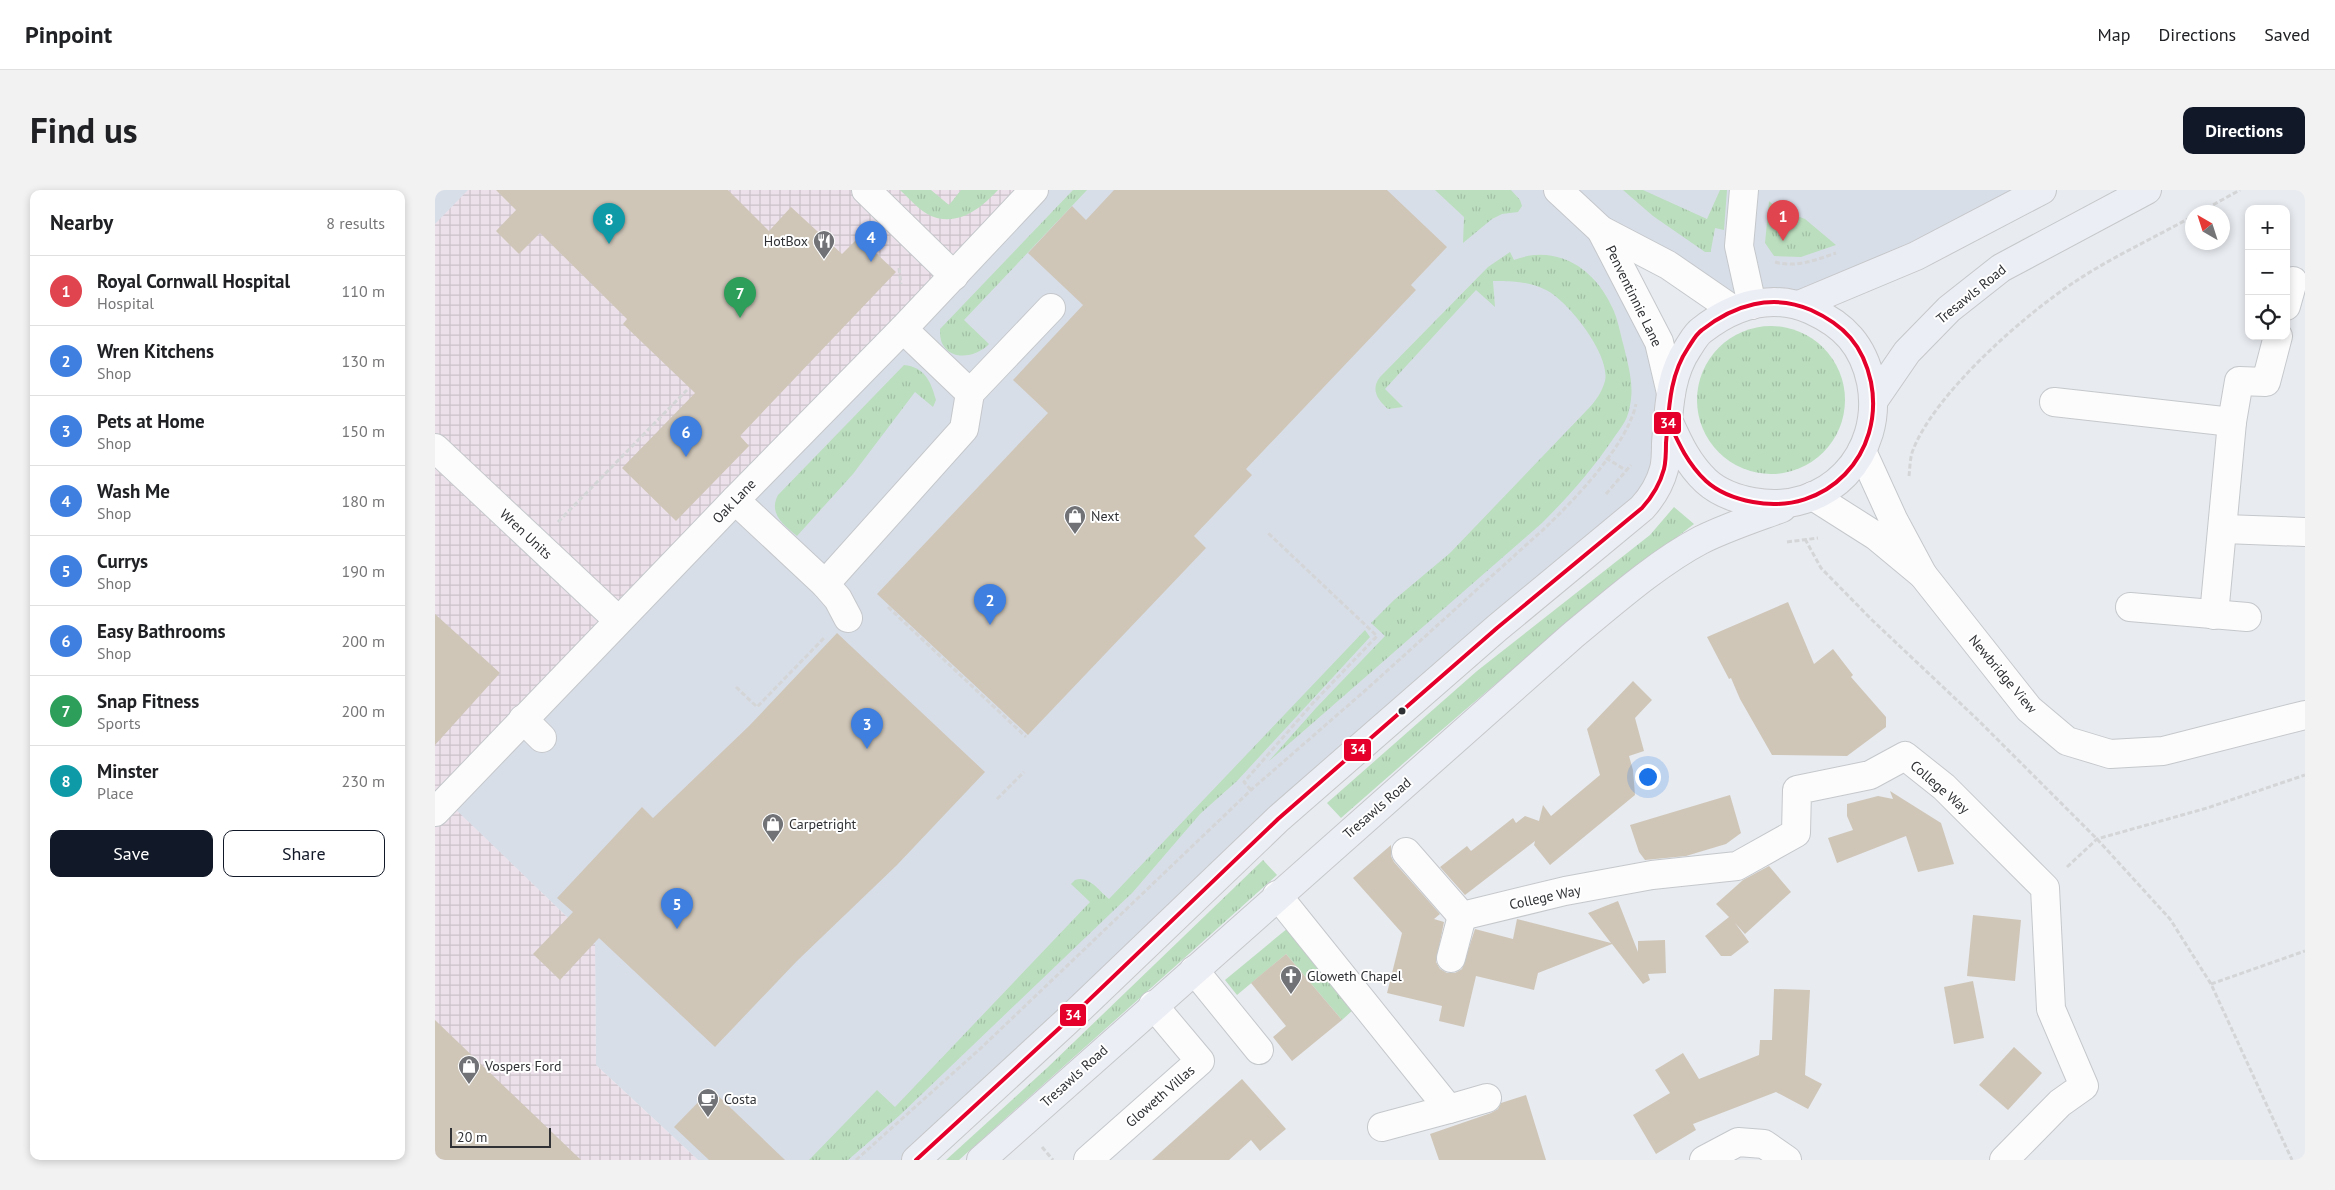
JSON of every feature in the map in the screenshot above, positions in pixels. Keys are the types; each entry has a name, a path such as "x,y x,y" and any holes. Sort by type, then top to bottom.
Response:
{"highway":[{"path":"1799,305 1916,256 2042,190"},
{"name":"Tresawls Road","path":"1874,400 1907,352 1949,309 2001,268 2147,190"},
{"path":"916,1160 1066,1022 1278,819 1497,628 1642,508 1653,496 1664,468 1668,420 1671,392 1679,361 1700,331 1742,307 1777,302 1799,305 1829,318 1850,335 1868,368 1874,400 1873,418 1862,451 1847,472 1827,490 1808,498 1769,505 1736,499 1707,482 1685,456 1668,420"},
{"name":"Tresawls Road","path":"981,1160 1277,895 1572,636 1638,584 1700,541 1725,528 1808,498"}],"street":[{"path":"866,190 954,276"},
{"name":"Oak Lane","path":"435,812 618,620 954,276 1033,190"},
{"name":"Penventinnie Lane","path":"1558,190 1601,230 1742,307"},
{"path":"1742,307 1739,246 1744,190"},
{"name":"Penventinnie Lane","path":"1601,230 1659,342 1671,392"},
{"path":"825,584 964,429 970,393 1051,308"},
{"path":"903,329 970,393"},
{"path":"2214,615 2224,529 2232,422 2239,381 2265,382 2277,340"},
{"path":"2054,402 2232,422"},
{"name":"Wren Units","path":"435,448 618,620"},
{"name":"Newbridge View","path":"1862,451 1893,519 1923,575 2029,709 2067,741 2110,754 2163,750 2305,715"},
{"name":"Newbridge View","path":"1808,498 1876,536 1923,575"},
{"path":"735,500 825,584 838,599 849,618"},
{"path":"2224,529 2305,532"},
{"path":"2130,607 2247,617"},
{"path":"523,719 542,738"},
{"name":"College Way","path":"1462,916 1565,892 1652,875 1737,866 1795,833 1797,790 1870,776 1905,756 1944,787 2045,888"},
{"path":"1406,852 1462,916 1451,958"},
{"path":"2003,1160 2060,1103 2083,1086 2051,1009 2045,888"},
{"path":"1277,895 1449,1109"},
{"path":"1194,970 1259,1050"},
{"name":"Gloweth Villas","path":"1088,1160 1201,1061 1153,1006"},
{"path":"1382,1127 1487,1098"},
{"path":"1704,1160 1738,1142 1764,1144 1787,1160"}],"path":[{"path":"2213,205 2241,190"},
{"path":"1908,477 1913,450 1931,416 1965,377 2012,330 2076,281 2185,220"},
{"path":"1766,259 1782,264 1804,263 1842,250"},
{"path":"898,262 902,277 901,286"},
{"path":"557,523 687,390"},
{"path":"856,1160 981,1048 1251,790 1419,643 1570,504 1630,425 1637,396"},
{"path":"1251,790 1244,782 1377,636 1269,533"},
{"path":"1805,538 1821,568 1872,620 1978,720 2097,839 2170,919 2211,984 2292,1160"},
{"path":"1782,543 1805,538 1821,538"},
{"path":"888,607 1026,738"},
{"path":"736,688 757,707 830,632 849,618"},
{"path":"997,799 1024,772"},
{"path":"2045,888 2097,839 2207,808 2305,775"},
{"path":"2211,984 2305,951"},
{"path":"1046,1152 1053,1160"}],"shaded area":[{"path":"435,190 470,190 435,226"},
{"path":"468,190 1034,190 447,801 595,944 596,1065 698,1160 435,1160 435,224"},
{"path":"1034,190 2042,190 1916,256 1752,305 1601,231 1671,393 1653,496 916,1160 698,1160 596,1065 595,944 446,801"}],"green space":[{"path":"900,190 931,190 949,205 961,190 998,190 971,213 955,219 946,219 927,214"},
{"path":"1073,190 1087,190 964,320 989,344 979,352 966,355 953,354 947,350 941,341 940,329"},
{"path":"1435,190 1511,190 1520,200 1522,206 1518,212 1502,214 1492,219 1463,243 1464,217"},
{"path":"1623,190 1643,190 1707,219 1720,190 1727,190 1724,230 1715,228 1711,252 1705,252 1653,216"},
{"path":"1769,201 1777,208 1805,219 1836,245 1801,257 1774,256 1765,243"},
{"path":"1510,252 1514,260 1544,255 1572,262 1584,270 1604,293 1616,316 1629,371 1631,402 1627,418 1588,472 1542,523 1269,761 1316,708 1385,636 1371,623 1394,600 1450,553 1590,407 1602,389 1605,381 1605,370 1601,357 1586,330 1565,305 1546,290 1533,285 1513,281 1493,281 1495,307 1476,290 1385,389 1403,407 1388,409 1378,398 1375,390 1380,377 1488,267"},
{"path":"1771,326 1786,327 1799,331 1824,347 1840,372 1844,385 1844,415 1840,428 1824,453 1799,469 1786,473 1771,474 1756,473 1743,469 1718,453 1702,428 1698,415 1697,400 1698,385 1702,372 1718,347 1743,331 1756,327"},
{"path":"904,365 917,369 926,376 936,400 933,407 915,392 853,474 797,536 783,523 776,513 775,502 778,495"},
{"path":"1674,507 1694,524 1559,631 1341,818 1327,803 1477,671 1650,535"},
{"path":"1365,630 1370,637 1237,781 1200,814 1133,892 900,1115 848,1160 809,1160 877,1090 895,1107 1090,902 1071,884 1075,880 1085,880 1094,885 1109,899"},
{"path":"1263,860 1277,875 959,1160 946,1160 1047,1068"},
{"path":"1288,928 1354,1009 1342,1020 1286,954 1237,995 1225,980"}],"building":[{"path":"496,190 728,190 769,231 791,207 842,254 859,237 896,272 740,436 749,446 676,521 622,468 695,393 623,324 627,319 540,233 519,254 496,231 516,210"},
{"path":"1114,190 1387,190 1447,247 1411,285 1416,290 1246,469 1252,475 1194,536 1206,548 1028,735 877,594 1048,413 1013,380 1083,305 1028,253 1072,206 1086,220"},
{"path":"1788,602 1814,664 1833,649 1853,675 1851,677 1886,717 1886,727 1847,756 1772,755 1707,637"},
{"path":"435,614 500,673 435,745"},
{"path":"837,633 985,772 897,865 797,961 715,1047 599,938 560,980 533,954 573,912 557,898 642,807 653,818 749,726"},
{"path":"1633,681 1652,700 1635,718 1644,751 1629,756 1633,770 1635,795 1550,865 1534,845 1535,841 1465,895 1440,867 1467,846 1471,851 1513,818 1516,823 1525,816 1539,821 1543,805 1551,816 1600,775 1587,729"},
{"path":"1890,791 1941,823 1954,864 1918,872 1906,836 1837,863 1828,838 1853,830 1847,816 1847,804 1878,796 1893,799"},
{"path":"1730,795 1741,833 1726,844 1686,856 1645,860 1639,852 1630,825"},
{"path":"1391,845 1391,856 1394,862 1440,914 1434,919 1444,922 1436,962 1440,969 1447,973 1455,973 1462,969 1475,929 1513,939 1517,919 1611,943 1588,913 1618,901 1638,952 1638,941 1665,940 1666,973 1648,974 1650,980 1643,984 1612,944 1538,973 1534,990 1476,976 1464,1027 1439,1021 1442,1006 1387,993 1402,933 1353,878"},
{"path":"1769,866 1791,892 1745,934 1735,923 1749,942 1731,956 1721,956 1705,936 1729,917 1716,904 1743,880"},
{"path":"1973,915 2021,920 2015,981 1967,976"},
{"name":"Gloweth Chapel","path":"1286,954 1342,1020 1292,1061 1273,1037 1286,1026 1251,983"},
{"path":"1973,981 1984,1038 1954,1044 1944,987"},
{"path":"1774,989 1810,990 1805,1075 1822,1084 1808,1109 1776,1092 1693,1124 1696,1130 1656,1154 1633,1115 1670,1093 1655,1070 1683,1053 1699,1079 1759,1055 1760,1040 1772,1040"},
{"name":"Vospers Ford","path":"435,1020 581,1160 435,1160"},
{"path":"2014,1047 2042,1073 2008,1110 1979,1085"},
{"path":"1242,1079 1286,1129 1260,1151 1251,1140 1229,1160 1152,1160"},
{"name":"Costa","path":"711,1089 785,1160 709,1160 674,1127"},
{"path":"1526,1095 1546,1160 1439,1160 1430,1134 1491,1113 1498,1109 1501,1103"}],"transit line":[{"name":"34","path":"916,1160 1066,1022 1278,819 1497,628 1642,508 1655,490 1664,469 1669,406 1673,382 1682,359 1694,338 1700,332 1727,314 1754,304 1782,302 1796,305 1811,310 1833,322 1850,338 1863,357 1871,382 1873,408 1869,433 1859,455 1845,474 1827,489 1805,499 1780,504 1753,502 1734,497 1722,492 1706,481 1688,460 1668,420"}],"place":[{"name":"Royal Cornwall Hospital","path":"1783,241"},
{"name":"Minster","path":"609,244"},
{"name":"HotBox","path":"824,260"},
{"name":"Wash Me","path":"871,262"},
{"name":"Snap Fitness","path":"740,318"},
{"name":"Easy Bathrooms","path":"686,457"},
{"name":"Next","path":"1075,535"},
{"name":"Wren Kitchens","path":"990,625"},
{"name":"Pets at Home","path":"867,749"},
{"name":"Carpetright","path":"773,843"},
{"name":"Currys","path":"677,929"},
{"name":"Gloweth Chapel","path":"1291,995"},
{"name":"Vospers Ford","path":"469,1085"},
{"name":"Costa","path":"708,1118"}]}
